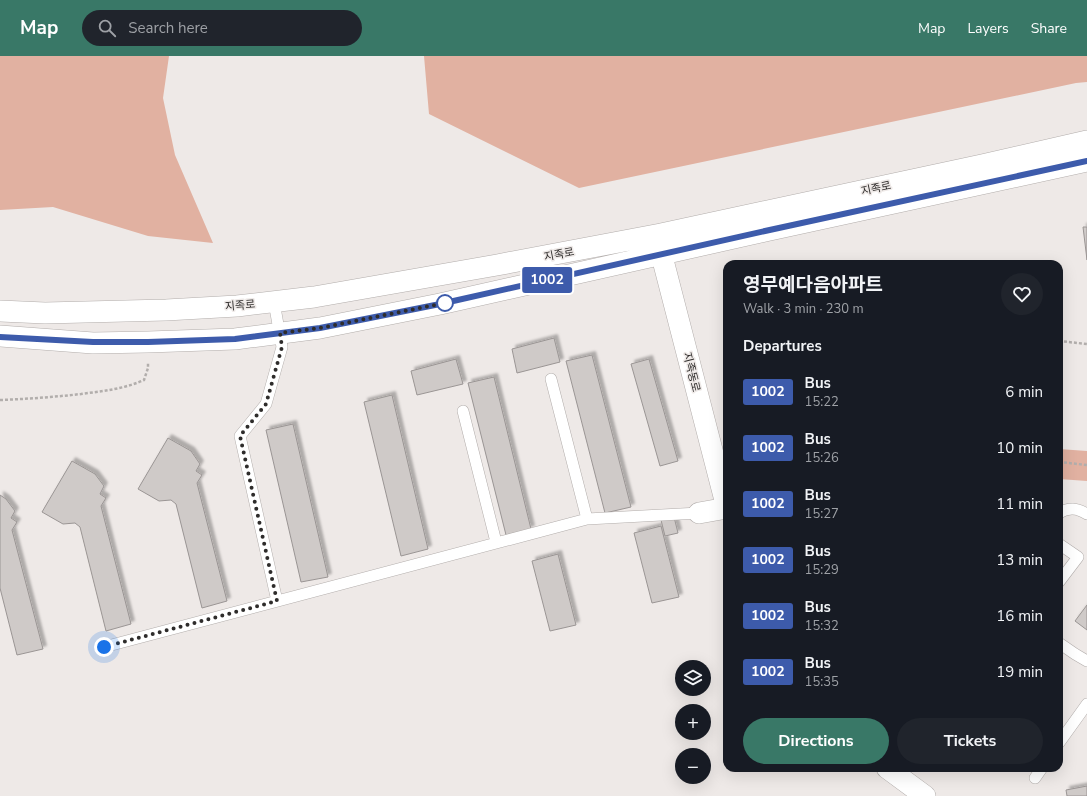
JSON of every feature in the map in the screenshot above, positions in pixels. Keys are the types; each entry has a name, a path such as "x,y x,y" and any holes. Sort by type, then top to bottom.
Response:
{"street":[{"name":"지족로","path":"0,336 93,342 148,342 235,339 320,328 440,304 659,245 982,165 1087,141"},
{"name":"지족로","path":"0,311 45,313 166,310 237,306 314,298 497,266 772,229 1087,161"},
{"name":"지족동로","path":"659,245 723,493"},
{"path":"699,512 723,509"},
{"path":"892,772 925,796"}],"lane":[{"path":"274,302 282,347 266,404 240,436 277,601"},
{"path":"551,379 587,519"},
{"path":"463,411 496,542"},
{"path":"1063,510 1078,509 1087,514"},
{"path":"104,647 587,519 699,512"},
{"path":"1063,547 1078,557 1063,577"},
{"path":"1063,646 1087,661"},
{"path":"1063,738 1087,704"},
{"path":"1035,778 1039,772"}],"path":[{"path":"1063,341 1087,344"},
{"path":"0,400 39,399 110,390 132,385 144,380 148,368 148,342"},
{"path":"1063,462 1087,465"}],"shaded area":[{"path":"0,56 169,56 163,98 175,155 213,243 148,236 53,207 0,210"},
{"path":"424,56 1087,56 1087,82 1076,83 579,188 429,114"},
{"path":"1063,449 1087,451 1087,481 1063,479"}],"building":[{"path":"1083,227 1087,227 1087,260"},
{"path":"554,338 560,362 517,373 512,349"},
{"path":"592,355 631,507 605,513 566,361"},
{"path":"456,359 463,384 417,395 411,371"},
{"path":"649,359 678,461 660,466 631,364"},
{"path":"494,377 531,529 506,535 468,383"},
{"path":"392,395 428,549 401,556 364,402"},
{"path":"293,424 328,577 301,582 266,430"},
{"path":"168,438 191,451 200,464 196,471 202,475 197,483 227,601 202,608 176,504 171,500 159,501 138,489"},
{"path":"72,461 95,474 104,486 100,494 106,498 101,506 131,624 106,631 80,527 75,523 63,524 42,512"},
{"path":"0,495 6,499 15,511 11,518 17,522 12,530 43,649 17,655 0,588"},
{"path":"674,517 678,533 665,536 661,520"},
{"path":"661,526 679,597 652,603 634,533"},
{"path":"558,554 576,625 550,631 532,561"},
{"path":"1087,605 1087,630 1075,621"},
{"path":"1087,786 1087,796 1067,796 1066,790"}],"bus line":[{"name":"1002","path":"0,337 93,342 148,342 235,339 320,328 440,304 1087,161"}],"route":[{"path":"104,647 277,601 240,436 266,404 282,347 280,333 320,328 445,303"}]}
